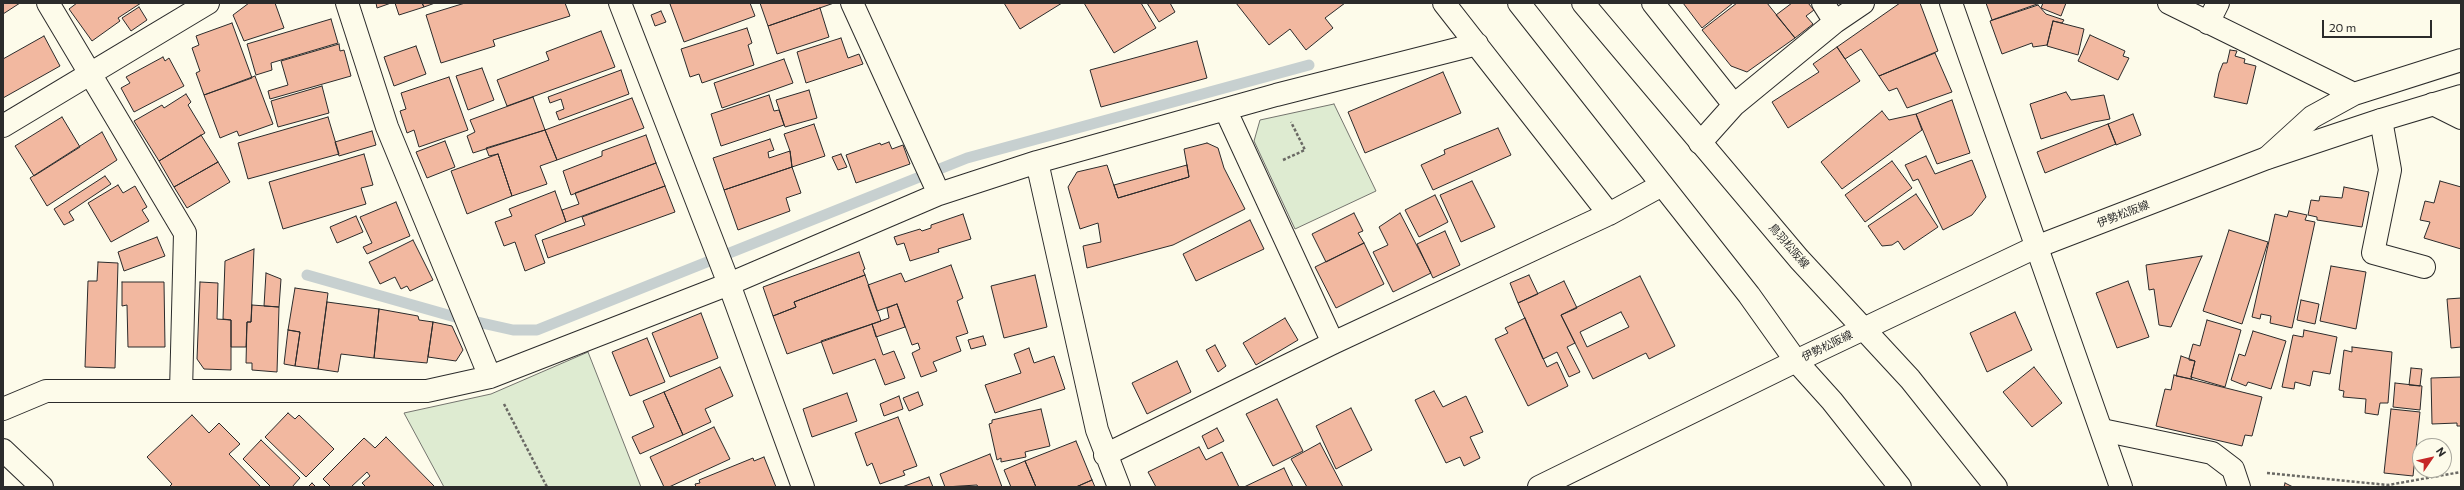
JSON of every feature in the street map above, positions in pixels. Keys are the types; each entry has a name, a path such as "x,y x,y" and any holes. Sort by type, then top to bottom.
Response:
{"street":[{"path":"48,3 185,233 181,391"},
{"path":"3,126 208,3"},
{"path":"347,3 387,127 490,377"},
{"path":"620,3 712,244 727,279 803,487"},
{"path":"852,3 937,190"},
{"path":"1444,3 1609,214"},
{"path":"1519,3 1749,295 1796,361 1832,401 1900,487"},
{"name":"鳥羽松阪線","path":"1583,3 1799,259 1910,379 1996,487"},
{"path":"1653,3 1734,105"},
{"path":"1824,3 1836,22"},
{"path":"1700,143 1734,105 1836,22 1863,3"},
{"path":"1951,3 2121,487"},
{"path":"2169,3 2354,94"},
{"path":"2208,23 2218,3"},
{"path":"3,409 46,391 427,391 490,377 937,190 1226,111 1276,95 1476,44"},
{"path":"2267,158 2312,117 2354,94 2461,60"},
{"name":"伊勢松阪線","path":"1539,487 1864,328 2036,248 2267,158 2381,120 2461,96"},
{"path":"2433,104 2461,118"},
{"path":"1226,111 1333,343"},
{"path":"2381,120 2390,170 2373,253 2424,267"},
{"path":"1037,162 1097,430 1105,455 1119,487"},
{"path":"1105,455 1333,343 1609,214 1662,185"},
{"path":"2102,430 2212,453 2236,478"},
{"path":"3,450 42,487"}],"path":[{"path":"1255,172 1305,150 1276,95"},
{"path":"490,377 548,487"},
{"path":"2236,478 2388,485 2461,472"}],"green space":[{"path":"1334,104 1376,191 1295,229 1254,141 1260,120"},
{"path":"588,352 641,487 444,487 404,413 491,394"}],"building":[{"path":"3,3 20,3 3,14"},
{"path":"77,3 141,3 118,18 120,21 92,41 69,9"},
{"path":"249,3 275,3 284,28 244,41 233,15"},
{"path":"376,3 391,3 377,8"},
{"path":"395,3 422,3 424,7 399,15"},
{"path":"422,3 435,3 424,7"},
{"path":"465,3 565,3 570,16 493,40 495,46 441,63 426,15"},
{"path":"750,3 755,16 684,42 670,4"},
{"path":"760,3 834,3 768,26"},
{"path":"1004,3 1062,3 1020,29"},
{"path":"1084,3 1141,3 1156,28 1114,53"},
{"path":"1147,3 1170,3 1175,12 1159,22"},
{"path":"1236,3 1345,3 1325,18 1333,28 1306,50 1290,29 1269,45"},
{"path":"1683,3 1733,3 1702,28"},
{"path":"1737,3 1767,3 1795,38 1747,72 1731,66 1702,30"},
{"path":"1792,3 1808,3 1814,10 1806,16 1813,24 1795,38 1776,15"},
{"path":"1900,3 1920,3 1938,51 1879,76 1861,49 1845,59 1837,47"},
{"path":"1986,3 2040,3 1992,20"},
{"path":"2043,3 2066,3 2061,16 2041,8"},
{"path":"2038,5 2046,14 2064,20 2062,23 2053,21 2047,45 2033,47 2032,43 2002,54 1990,21"},
{"path":"139,7 147,20 131,31 122,18"},
{"path":"820,8 829,37 777,54 768,26"},
{"path":"661,11 666,22 655,26 651,15"},
{"path":"331,19 338,43 271,63 272,70 256,75 247,44"},
{"path":"2053,21 2084,29 2078,55 2047,46"},
{"path":"232,23 252,78 204,95 196,73 200,71 192,48 199,45 196,36"},
{"path":"747,28 752,43 748,45 754,65 702,83 699,74 690,77 681,49"},
{"path":"601,31 615,67 507,106 497,80 549,60 546,52"},
{"path":"2090,35 2125,51 2123,56 2129,58 2118,80 2078,61"},
{"path":"44,36 60,66 3,98 3,59"},
{"path":"841,38 848,58 859,54 863,64 806,83 797,52"},
{"path":"1197,41 1207,78 1101,107 1090,70"},
{"path":"339,44 340,51 344,50 351,76 270,99 268,91 288,85 281,61"},
{"path":"416,46 426,74 394,86 384,57"},
{"path":"1837,47 1860,81 1788,128 1772,102 1819,72 1813,64"},
{"path":"2230,50 2237,51 2235,56 2245,59 2244,63 2256,66 2247,104 2214,97 2219,73 2223,63 2227,63"},
{"path":"1935,53 1952,92 1907,108 1897,88 1889,91 1879,76"},
{"path":"163,57 165,61 169,58 184,86 134,112 121,88 130,83 126,77"},
{"path":"784,59 793,83 722,108 714,83"},
{"path":"482,68 494,100 468,110 456,76"},
{"path":"621,70 629,94 559,120 556,112 564,109 561,99 550,103 548,97"},
{"path":"1443,72 1461,113 1365,153 1348,112"},
{"path":"255,76 273,124 239,136 237,131 220,138 204,95"},
{"path":"449,77 468,130 419,147 414,130 407,133 400,111 406,109 401,93"},
{"path":"322,86 329,113 278,127 271,101"},
{"path":"809,90 817,118 785,127 776,100"},
{"path":"2066,92 2071,100 2104,95 2110,119 2094,122 2041,139 2030,104"},
{"path":"186,94 191,102 188,105 205,133 159,161 134,121 162,105 164,108"},
{"path":"769,95 774,111 779,110 784,125 721,146 711,114"},
{"path":"533,97 545,130 473,153 467,136 475,132 470,120"},
{"path":"632,98 644,128 557,160 545,130"},
{"path":"1952,100 1970,153 1937,164 1916,114"},
{"path":"1882,111 1889,120 1916,114 1922,130 1842,189 1821,162"},
{"path":"2133,114 2141,135 2116,145 2108,124"},
{"path":"62,117 80,147 34,176 15,146"},
{"path":"328,117 339,154 248,179 238,143"},
{"path":"814,124 825,156 792,167 790,151 784,134"},
{"path":"2108,124 2116,144 2045,173 2037,152"},
{"path":"1498,128 1511,155 1433,190 1421,165 1445,154 1444,150"},
{"path":"545,130 557,160 540,166 547,184 512,196 498,154 489,156 486,148"},
{"path":"372,131 376,145 339,156 335,142"},
{"path":"102,132 117,160 47,206 30,178"},
{"path":"201,135 218,162 174,187 159,161"},
{"path":"646,135 656,163 571,195 563,171 602,156 602,151"},
{"path":"770,139 774,150 768,152 769,158 790,151 792,167 724,190 713,158"},
{"path":"445,141 455,167 427,178 416,152"},
{"path":"889,142 892,149 903,145 910,164 856,183 846,155 880,143 881,145"},
{"path":"1207,143 1218,148 1224,168 1245,209 1173,245 1087,268 1083,246 1101,242 1098,223 1080,229 1068,187 1077,172 1107,165 1118,198 1189,177 1184,149"},
{"path":"364,154 373,185 361,188 366,204 283,229 269,182"},
{"path":"498,154 512,196 467,214 451,171"},
{"path":"841,154 847,167 838,170 832,157"},
{"path":"1926,156 1935,174 1972,160 1986,197 1972,215 1943,230 1918,179 1913,181 1905,165"},
{"path":"1892,161 1912,188 1865,222 1845,195"},
{"path":"218,162 230,182 187,208 174,187"},
{"path":"656,163 665,186 566,222 562,210 579,204 575,193"},
{"path":"1187,165 1189,177 1118,198 1114,185"},
{"path":"792,167 801,193 786,198 790,211 738,230 724,190"},
{"path":"105,176 111,184 69,212 74,220 64,225 54,209"},
{"path":"1472,181 1495,227 1461,242 1440,195"},
{"path":"2440,181 2461,187 2461,249 2424,238 2430,222 2420,220 2425,201 2434,203"},
{"path":"118,185 123,193 135,186 147,207 142,210 149,221 111,242 88,203"},
{"path":"665,186 675,212 548,258 542,240 585,225 582,217"},
{"path":"2344,187 2369,192 2362,227 2317,220 2317,217 2308,215 2311,200 2319,201 2320,196 2342,198"},
{"path":"555,191 566,222 535,235 545,263 525,271 515,242 504,246 495,222 512,216 509,209"},
{"path":"1916,194 1938,227 1904,250 1898,241 1892,245 1882,246 1868,226"},
{"path":"1435,195 1448,222 1419,237 1405,210"},
{"path":"396,202 410,236 367,254 363,247 372,243 360,217"},
{"path":"2289,211 2307,215 2305,220 2315,222 2292,328 2270,323 2271,316 2261,314 2260,319 2252,317 2275,214 2287,217"},
{"path":"1354,213 1363,231 1358,233 1364,243 1326,262 1312,234"},
{"path":"1400,213 1431,273 1393,292 1373,252 1388,245 1379,227"},
{"path":"963,214 971,239 938,249 939,252 910,261 904,243 897,245 894,237 920,229 922,231 931,228 931,225"},
{"path":"356,216 363,232 337,243 330,227"},
{"path":"1250,220 1264,249 1196,281 1183,254"},
{"path":"2229,230 2268,242 2242,324 2203,311"},
{"path":"1445,231 1460,265 1433,278 1417,244"},
{"path":"157,237 165,256 124,271 118,252"},
{"path":"413,240 433,280 410,291 407,286 401,289 395,277 380,284 369,262"},
{"path":"1364,243 1384,284 1336,308 1315,267"},
{"path":"254,249 251,322 247,322 246,347 231,347 231,320 223,319 225,261"},
{"path":"859,252 865,269 863,270 865,275 794,302 796,307 773,316 763,287"},
{"path":"2202,256 2171,327 2159,325 2154,289 2149,290 2146,265"},
{"path":"98,262 118,263 115,368 85,367 88,281 97,281"},
{"path":"951,265 963,298 957,301 968,333 956,337 961,351 933,362 937,371 921,377 912,353 920,349 918,343 912,345 897,304 877,311 868,285 901,273 905,282"},
{"path":"2331,266 2366,272 2356,329 2320,321"},
{"path":"266,273 281,279 279,307 264,306"},
{"path":"865,275 881,321 787,354 773,316 796,307 794,302"},
{"path":"1035,275 1047,327 1004,338 991,286"},
{"path":"1529,275 1538,294 1518,303 1510,283"},
{"path":"1640,276 1675,346 1649,359 1646,353 1593,379 1561,315","holes":["1621,312 1629,327 1587,347 1580,332"]},
{"path":"1564,281 1577,308 1561,315 1575,343 1567,347 1580,372 1569,377 1557,352 1543,359 1518,303"},
{"path":"2128,281 2149,337 2117,348 2096,293"},
{"path":"122,282 164,282 165,347 128,347 127,305 122,306"},
{"path":"200,282 218,283 217,319 231,320 231,370 204,369 197,359"},
{"path":"295,288 328,293 318,369 295,366 300,332 288,330"},
{"path":"2461,298 2461,347 2451,348 2447,299"},
{"path":"2301,300 2319,304 2315,324 2297,320"},
{"path":"327,302 379,309 374,358 341,354 338,372 318,369"},
{"path":"897,304 905,327 876,337 872,324 889,318 887,308"},
{"path":"252,305 279,307 277,372 252,370 252,363 246,363 247,322 251,322"},
{"path":"379,309 418,316 419,320 433,322 427,363 374,358"},
{"path":"2015,312 2032,350 1987,372 1970,333"},
{"path":"701,313 718,358 670,377 652,333"},
{"path":"1285,318 1298,340 1256,365 1243,343"},
{"path":"1525,318 1547,367 1557,362 1568,386 1528,406 1495,339 1508,333 1505,328"},
{"path":"2207,320 2241,330 2225,387 2191,377 2195,361 2189,360 2189,358 2193,344 2200,346"},
{"path":"433,322 452,326 463,350 456,361 428,357"},
{"path":"872,324 883,355 894,351 905,378 885,385 875,359 833,374 821,341"},
{"path":"288,330 300,332 295,366 284,364"},
{"path":"2304,330 2337,337 2330,374 2313,371 2310,386 2295,382 2294,389 2282,387 2293,335 2303,337"},
{"path":"2253,331 2286,341 2271,389 2248,382 2246,386 2231,380 2239,354 2245,356"},
{"path":"983,336 986,345 971,349 968,340"},
{"path":"647,338 665,382 630,396 612,352"},
{"path":"1215,345 1226,366 1218,372 1206,350"},
{"path":"2352,347 2392,352 2388,403 2380,403 2378,415 2365,413 2366,399 2343,397 2344,391 2339,390 2344,350 2352,352"},
{"path":"1029,348 1034,363 1054,356 1065,389 995,413 985,385 1021,373 1014,354"},
{"path":"2181,356 2195,361 2191,377 2192,379 2176,376"},
{"path":"1177,361 1191,392 1147,414 1132,383"},
{"path":"720,367 733,396 705,409 711,422 683,435 664,392"},
{"path":"2034,367 2062,403 2032,427 2003,392"},
{"path":"2411,368 2422,369 2420,386 2409,385"},
{"path":"2174,375 2262,397 2252,436 2245,435 2242,446 2156,426 2165,389 2171,390"},
{"path":"2461,377 2461,426 2457,426 2457,423 2432,424 2431,378"},
{"path":"2395,383 2422,386 2420,410 2393,407"},
{"path":"1434,391 1443,407 1466,396 1483,432 1470,437 1480,458 1464,466 1460,457 1446,463 1415,400"},
{"path":"664,392 683,435 640,454 632,437 654,427 643,401"},
{"path":"918,392 923,405 909,411 903,398"},
{"path":"847,393 857,421 812,437 803,409"},
{"path":"899,396 903,409 884,416 880,404"},
{"path":"1277,399 1303,451 1273,466 1246,414"},
{"path":"1351,408 1372,450 1336,469 1316,426"},
{"path":"1041,409 1050,446 1025,452 1026,457 1001,462 1001,458 997,460 989,424 992,423 992,420"},
{"path":"2391,409 2420,412 2417,438 2412,438 2412,476 2384,473"},
{"path":"288,413 295,419 299,415 334,449 306,477 265,437"},
{"path":"192,415 209,433 219,423 240,444 229,454 261,487 169,487 172,484 147,457"},
{"path":"898,417 917,466 903,471 905,475 880,484 872,463 867,466 855,433"},
{"path":"714,427 730,459 669,487 664,487 650,457"},
{"path":"1217,428 1224,441 1208,449 1202,436"},
{"path":"386,437 435,487 366,487 362,483 370,476 367,472 351,487 331,487 323,479 364,438 375,448"},
{"path":"261,440 300,478 292,487 271,487 243,459"},
{"path":"1076,441 1092,480 1076,487 1036,487 1025,461"},
{"path":"1320,443 1343,487 1307,487 1291,459"},
{"path":"1199,447 1206,460 1222,452 1239,487 1156,487 1148,472"},
{"path":"990,454 1002,487 978,487 977,485 945,487 940,474"},
{"path":"764,457 776,487 696,487 695,484 700,483 699,480 753,458 754,461"},
{"path":"1025,461 1036,487 1011,487 1004,470"},
{"path":"1284,468 1293,487 1244,487"},
{"path":"929,477 933,487 902,487"},
{"path":"1092,480 1095,487 1076,487"},
{"path":"312,483 316,487 308,487"},
{"path":"2285,483 2293,487 2284,487"}],"waterway":[{"path":"307,275 455,317 513,330 537,330 967,158 1309,65"}]}
